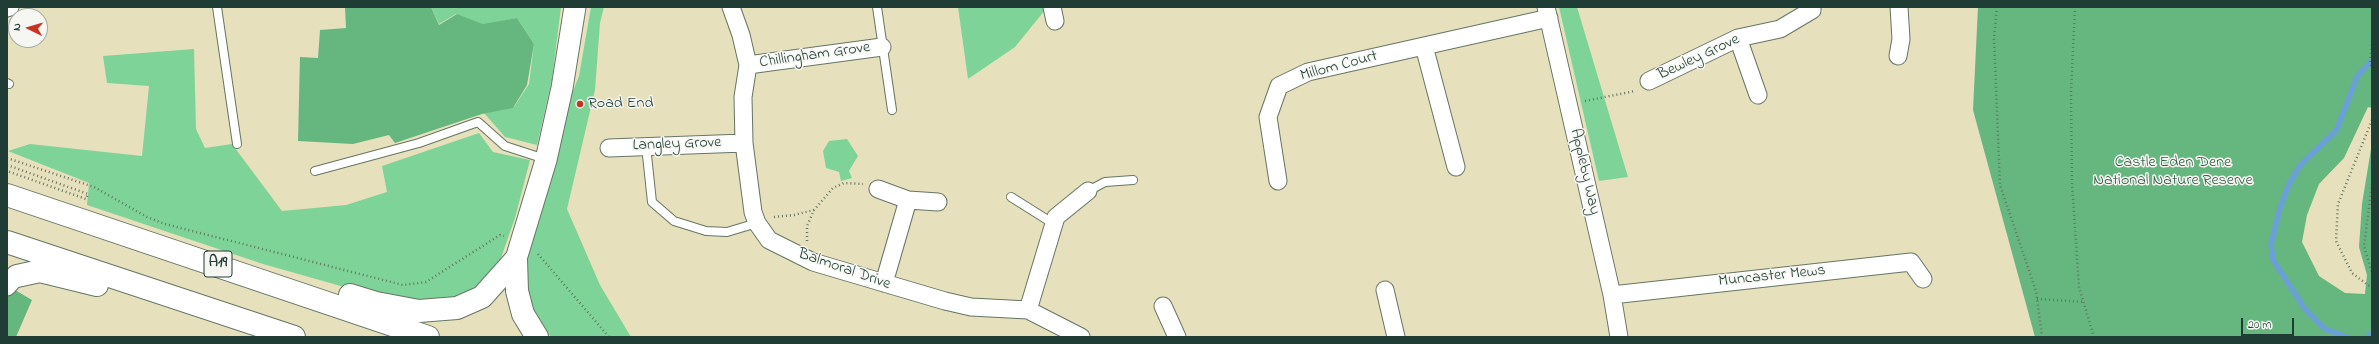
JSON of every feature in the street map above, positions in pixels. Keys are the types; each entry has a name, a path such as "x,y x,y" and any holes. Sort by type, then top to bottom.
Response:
{"highway":[{"name":"A19","path":"7,195 207,260 428,337"},
{"path":"7,242 294,337"},
{"path":"207,260 313,285 376,303 419,311 457,308 482,297 518,249"},
{"path":"518,249 517,291 523,314 537,337"},
{"path":"12,281 40,271 98,286 178,298"}],"street":[{"path":"518,249 546,160 562,88 575,7"},
{"name":"Balmoral Drive","path":"730,7 741,35 748,65 743,97 744,143 755,217 769,240 813,262 971,307 1028,310 1080,337"},
{"name":"Bewley Grove","path":"1650,81 1738,38 1780,29 1812,10 1812,7"},
{"path":"1898,56 1901,39 1899,7"},
{"name":"Millom Court","path":"1278,181 1268,116 1279,86 1308,72 1424,46 1548,13"},
{"name":"Appleby Way","path":"1548,13 1612,295 1619,337"},
{"path":"1738,38 1758,95"},
{"path":"1424,46 1456,168"},
{"name":"Chillingham Grove","path":"748,65 882,47"},
{"name":"Langley Grove","path":"609,148 744,143"},
{"path":"878,189 908,200 938,202"},
{"path":"1028,310 1056,216 1088,191"},
{"path":"884,283 908,200"},
{"name":"Muncaster Mews","path":"1612,295 1910,262 1923,279"},
{"path":"1385,290 1396,337"},
{"path":"1163,306 1177,337"}],"lane":[{"path":"217,7 237,144"},
{"path":"877,7 892,110"},
{"path":"315,171 419,144 478,122 505,146 546,160"},
{"path":"646,146 652,202 674,221 706,231 727,232 755,217"},
{"path":"1088,191 1105,182 1133,180"},
{"path":"1011,197 1054,224"}],"path":[{"path":"1997,7 1994,38 2000,185 2037,300 2042,337"},
{"path":"2075,7 2071,92 2072,183 2079,287 2094,337"},
{"path":"2372,41 2370,63 2372,67"},
{"path":"1569,104 1645,89 1650,81"},
{"path":"2372,120 2338,204 2336,240 2352,273 2372,288"},
{"path":"7,158 94,187 148,217 165,224 403,285 426,282 500,235 518,249 531,246 609,337"},
{"path":"7,171 86,199 88,194 8,165"},
{"path":"813,262 807,247 808,226 814,210 833,188 844,182 858,182 878,189"},
{"path":"2372,184 2364,246 2372,273"},
{"path":"755,217 794,215 814,210"},
{"path":"2037,300 2084,302"}],"green space":[{"path":"345,7 431,7 439,25 457,14 483,24 517,18 534,44 527,85 513,108 482,114 395,143 389,135 353,144 298,141 300,57 318,58 320,30 346,28"},
{"path":"431,7 561,7 552,80 537,145 505,137 484,113 514,107 529,84 534,44 517,18 485,25 456,14 439,24"},
{"path":"591,7 604,7 600,23 595,90 567,209 600,285 631,337 551,337 535,317 523,288 524,261 565,111 579,76"},
{"path":"958,7 1044,7 1045,10 1015,47 968,79"},
{"path":"1559,7 1577,7 1628,177 1599,181"},
{"name":"Castle Eden Dene National Nature Reserve","path":"1978,7 2372,7 2372,108 2368,107 2344,158 2319,184 2307,215 2302,242 2319,276 2345,293 2365,294 2367,275 2359,247 2362,204 2372,143 2372,337 2035,337 1973,110"},
{"path":"194,49 196,129 205,148 232,144 282,211 346,205 387,192 382,166 479,133 493,152 530,160 515,218 501,258 490,275 466,295 442,302 383,298 263,264 87,205 89,183 8,151 30,144 142,156 149,86 107,83 103,56"},
{"path":"847,139 858,156 849,171 852,178 841,181 839,172 826,168 823,151 829,141"},
{"path":"15,290 32,300 16,337 7,337 7,297"}],"waterway":[{"path":"2347,337 2325,329 2305,309 2273,260 2271,244 2280,208 2289,184 2301,164 2336,131 2358,75 2372,61"},
{"path":"2368,337 2372,333"}],"place":[{"name":"Road End","path":"580,104"}]}
